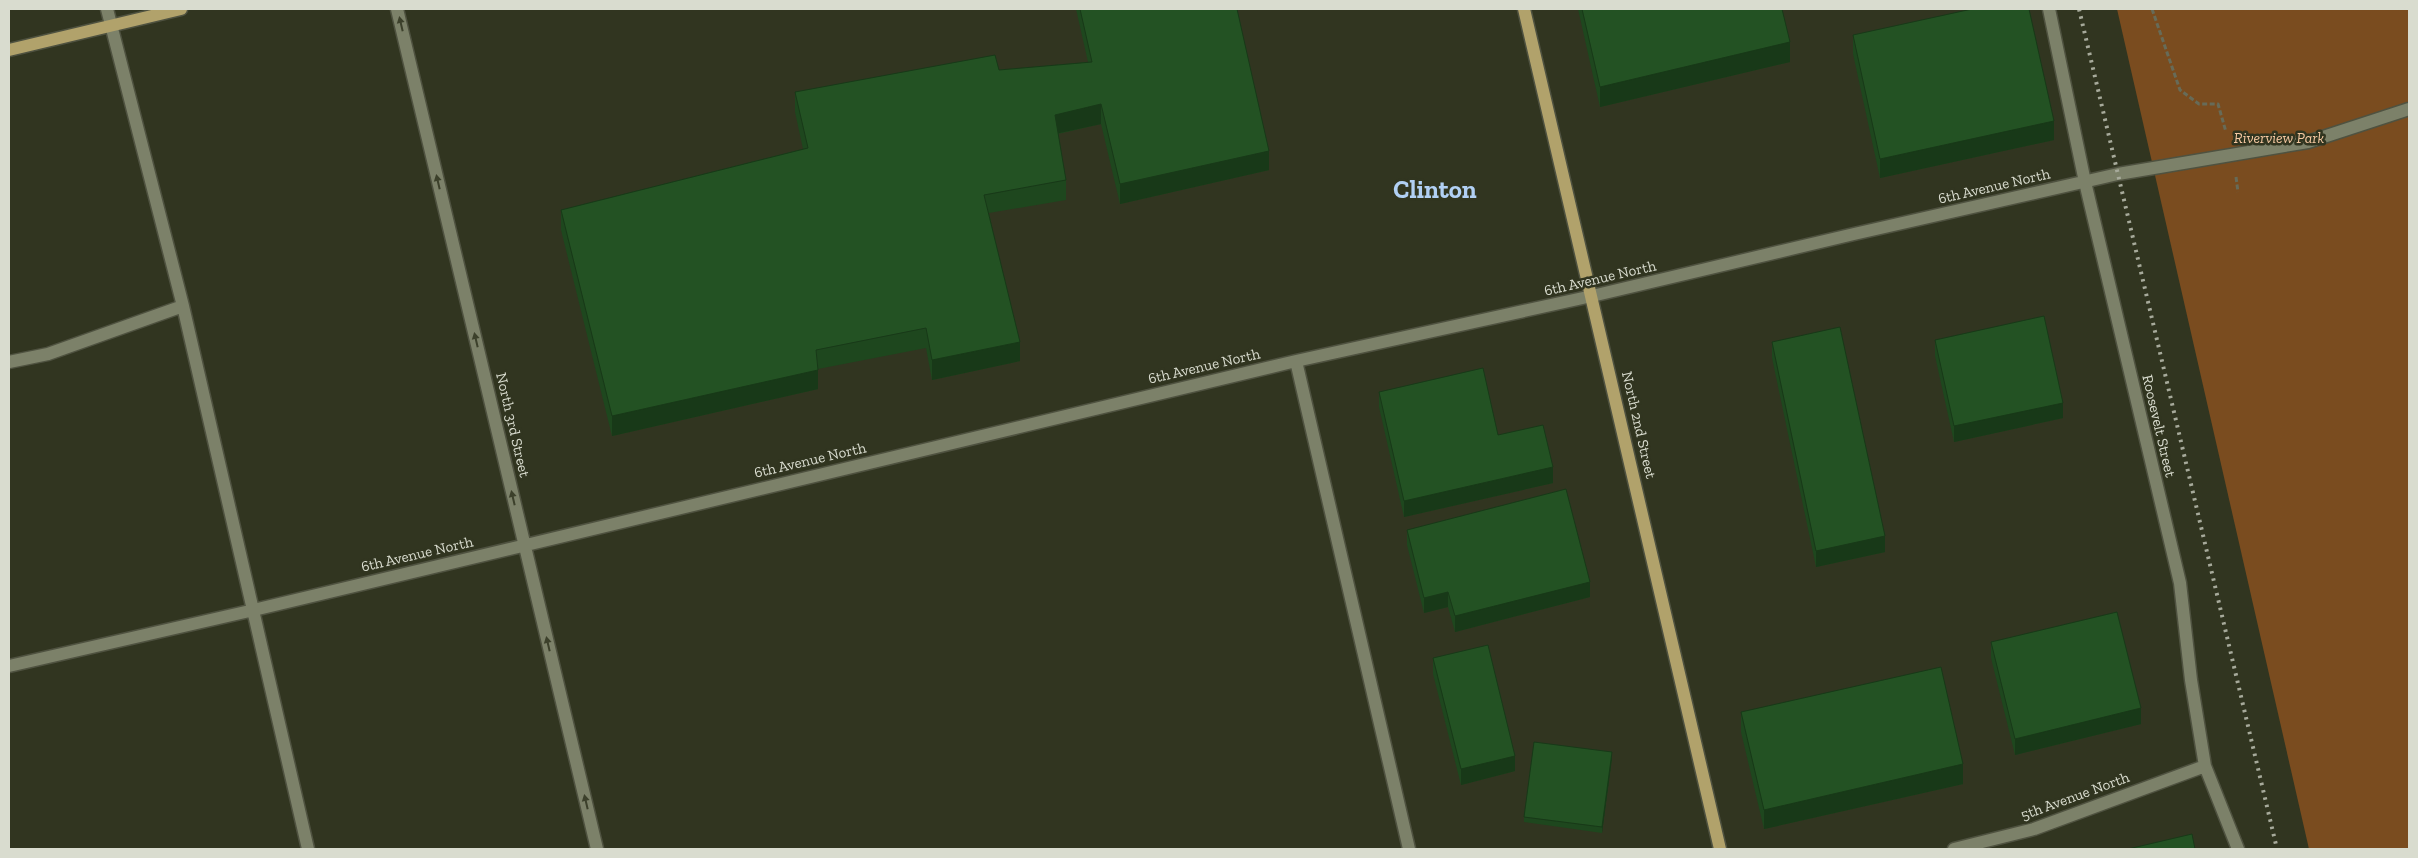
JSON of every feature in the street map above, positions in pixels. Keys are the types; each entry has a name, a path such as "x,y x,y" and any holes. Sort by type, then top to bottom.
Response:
{"main road":[{"path":"9,50 181,9"},
{"name":"North 2nd Street","path":"1524,9 1720,849"}],"street":[{"path":"106,9 183,306 308,849"},
{"name":"North 3rd Street","path":"397,9 597,849"},
{"name":"Roosevelt Street","path":"2049,9 2085,182 2180,583 2191,680 2205,766 2238,849"},
{"name":"6th Avenue North","path":"9,666 254,610 1296,361 1592,296 2118,174 2308,142 2409,109"},
{"path":"9,362 48,354 183,306"},
{"path":"1296,361 1409,849"},
{"name":"5th Avenue North","path":"1954,849 2034,829 2205,766"}],"path":[{"path":"2152,9 2180,90 2199,104 2218,104 2232,156 2238,192"}],"green space":[{"name":"Riverview Park","path":"2117,9 2409,9 2409,849 2309,849"}],"building":[{"path":"1080,9 1237,9 1269,151 1120,184 1101,104 1055,115 1066,180 984,195 1020,342 932,360 926,328 816,350 818,370 612,416 561,210 808,148 795,92 995,55 999,70 1092,62"},
{"path":"1582,9 1782,9 1790,42 1600,87"},
{"path":"1972,9 2029,9 2054,121 1880,159 1853,35"},
{"path":"2044,316 2063,403 1954,426 1935,340"},
{"path":"1840,327 1885,536 1816,551 1772,342"},
{"path":"1483,368 1498,435 1543,425 1553,467 1404,501 1379,392"},
{"path":"1566,489 1590,582 1455,616 1448,592 1424,598 1407,530"},
{"path":"2117,612 2141,708 2015,739 1991,642"},
{"path":"1488,645 1515,756 1461,769 1433,658"},
{"path":"1941,667 1963,764 1764,810 1741,712"},
{"path":"1534,742 1612,752 1602,827 1524,817"},
{"path":"2192,834 2195,849 2128,849"}],"railway":[{"path":"2079,9 2277,849"}],"district":[{"name":"Clinton","path":"1435,189"}]}
